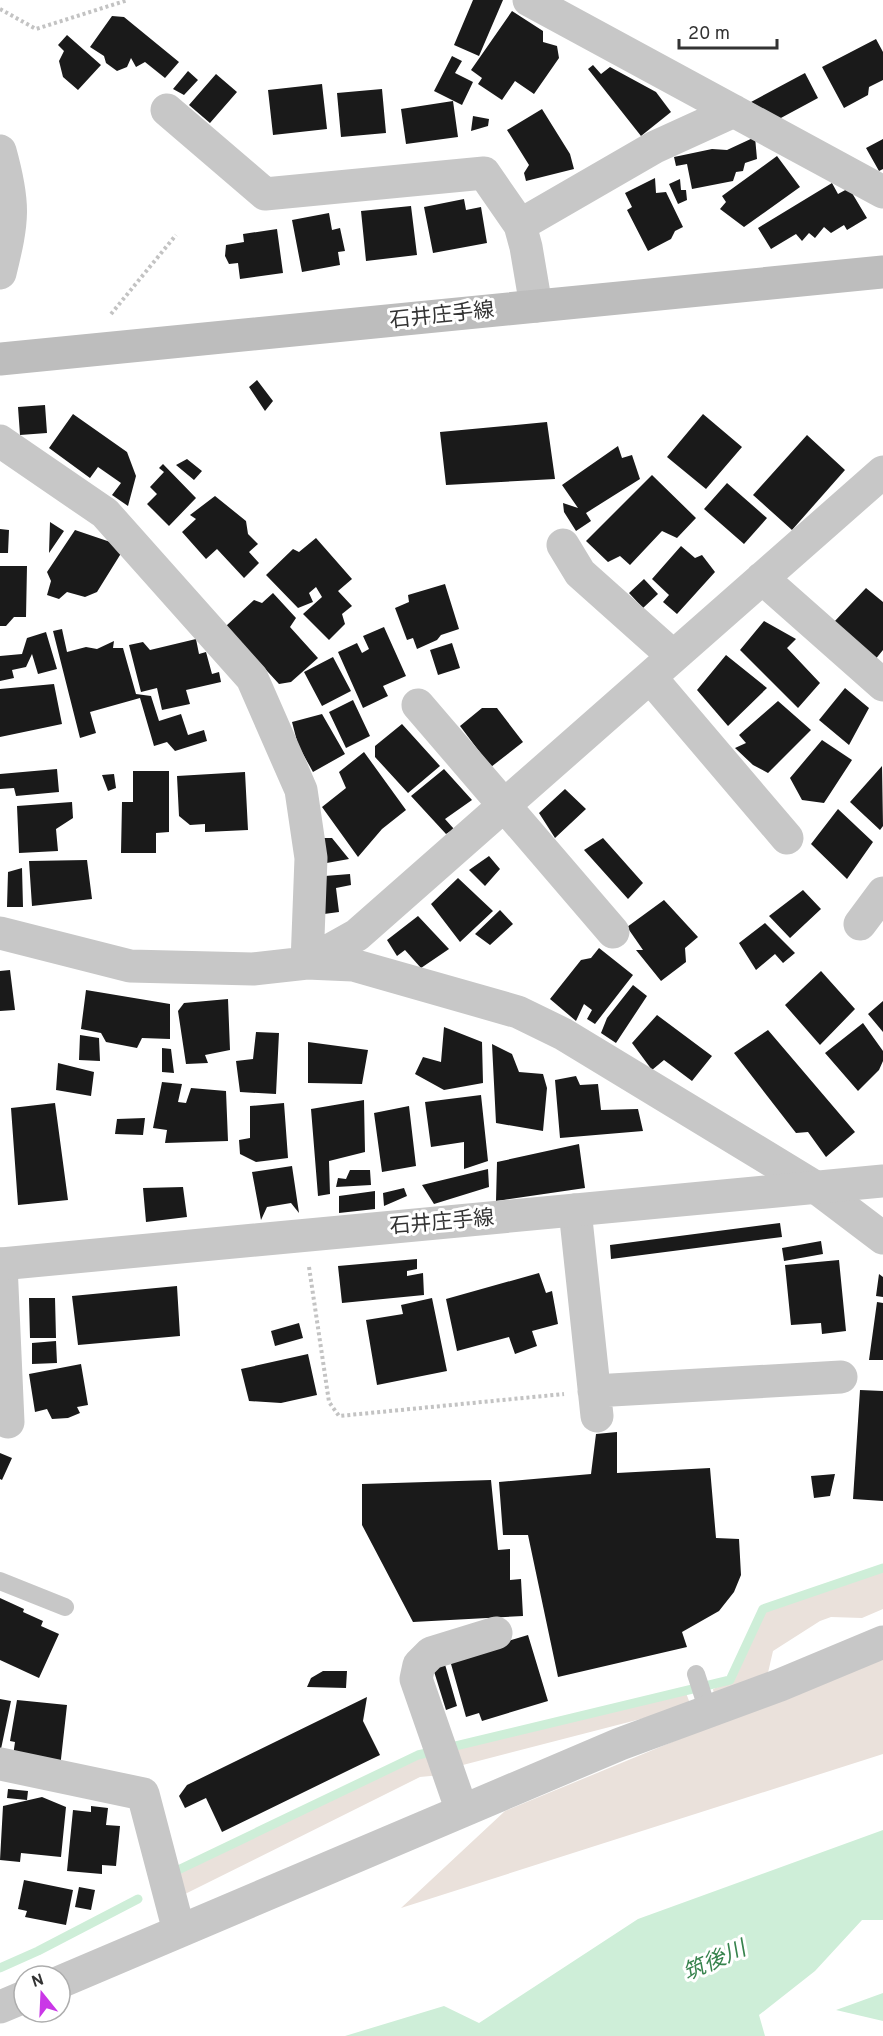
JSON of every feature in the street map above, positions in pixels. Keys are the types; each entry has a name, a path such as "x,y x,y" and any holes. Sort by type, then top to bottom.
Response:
{"main road":[{"name":"石井庄手線","path":"0,359 883,272"}],"street":[{"path":"529,0 883,192"},
{"path":"166,110 265,194 484,173 520,225 536,306"},
{"path":"520,225 603,193 655,147 734,111"},
{"path":"0,151 13,207 10,236 0,273"},
{"path":"0,441 105,513 252,678 301,790 310,858 307,963"},
{"path":"307,963 357,935 883,472"},
{"path":"563,545 580,573 662,667 787,838"},
{"path":"762,578 883,685"},
{"path":"418,705 613,932"},
{"path":"860,924 883,893"},
{"path":"0,933 130,966 254,969 307,963 353,965 518,1012 563,1034 817,1188 883,1238"},
{"name":"石井庄手線","path":"1,1264 883,1181"},
{"path":"575,1210 596,1403 841,1377"},
{"path":"1,1264 8,1422"},
{"path":"462,1811 416,1679 419,1665 431,1653 496,1633"},
{"path":"72,1977 707,1706 883,1642"},
{"path":"0,1764 143,1794 179,1931"}],"lane":[{"path":"0,1581 65,1607"},
{"path":"696,1674 707,1706"}],"path":[{"path":"0,9 36,29 128,0"},
{"path":"107,319 176,234"},
{"path":"309,1266 329,1402 339,1416 596,1403"}],"shaded area":[{"path":"883,1571 883,1609 862,1618 831,1617 820,1621 773,1651 767,1677 715,1700 713,1689 734,1681 766,1611"},
{"path":"883,1655 883,1754 401,1908 505,1811"},
{"path":"686,1693 691,1706 459,1766 453,1748"},
{"path":"431,1756 441,1775 420,1777 183,1895 175,1875 419,1757"}],"water":[{"name":"筑後川","path":"883,1830 883,1920 862,1920 815,1971 759,2015 765,2036 345,2036 444,2006 479,2023 638,1919"},
{"path":"883,1993 883,2021 836,2010"}],"building":[{"path":"473,0 503,0 479,56 454,45"},
{"path":"512,11 543,31 543,42 557,46 559,58 534,94 515,81 502,100 478,84 482,78 471,70"},
{"path":"112,16 124,17 179,62 165,78 145,62 136,67 131,58 127,67 117,71 106,63 104,56 90,47"},
{"path":"67,35 101,65 78,90 63,77 59,61 64,51 58,45"},
{"path":"876,39 883,52 883,80 869,87 868,95 844,108 822,67"},
{"path":"452,56 462,61 455,73 473,82 462,105 434,91"},
{"path":"593,65 601,74 610,67 656,92 671,112 641,136 588,69"},
{"path":"188,71 198,80 184,95 173,89"},
{"path":"805,73 818,98 779,119 751,102"},
{"path":"216,74 237,92 210,123 189,105"},
{"path":"322,84 327,129 273,135 268,90"},
{"path":"382,89 386,133 341,137 337,93"},
{"path":"453,101 458,137 406,144 401,109"},
{"path":"542,109 570,154 574,169 526,181 524,173 529,165 507,130"},
{"path":"473,116 489,119 488,126 471,131"},
{"path":"755,137 757,159 745,163 743,171 736,172 733,181 692,189 687,164 676,166 674,157 712,149 727,150"},
{"path":"883,139 883,169 879,171 866,148"},
{"path":"777,156 800,187 744,227 720,209 726,202 722,196"},
{"path":"655,178 656,193 666,192 683,227 675,231 671,239 648,251 627,210 632,207 625,193"},
{"path":"680,179 681,190 686,190 687,200 678,204 669,184"},
{"path":"832,183 838,194 849,188 867,218 847,230 844,225 831,233 824,227 815,238 809,233 802,241 796,234 771,249 758,228"},
{"path":"464,199 466,210 481,207 487,243 433,253 424,207"},
{"path":"411,206 417,255 366,261 361,211"},
{"path":"329,213 332,230 340,228 345,251 338,252 340,265 302,272 292,220"},
{"path":"277,229 283,273 240,279 238,263 229,264 225,256 226,245 244,242 243,234"},
{"path":"257,380 273,401 265,411 249,387"},
{"path":"45,405 47,433 20,435 18,407"},
{"path":"73,414 127,452 136,476 128,506 112,495 121,483 98,467 90,478 49,448"},
{"path":"703,414 742,447 706,489 667,457"},
{"path":"547,422 555,479 446,485 440,432"},
{"path":"807,435 845,470 792,530 753,495"},
{"path":"618,446 622,458 632,455 640,479 586,513 591,521 576,531 564,512 563,503 578,508 562,485"},
{"path":"187,459 202,471 194,480 176,465"},
{"path":"163,464 196,498 169,526 147,504 157,494 150,487 164,472 159,468"},
{"path":"652,475 696,518 677,538 662,531 630,565 620,556 608,562 586,541"},
{"path":"727,483 767,518 744,544 704,509"},
{"path":"215,496 246,521 248,534 258,544 249,552 259,563 244,578 217,549 206,559 182,532 196,519 190,515"},
{"path":"50,522 64,531 49,553"},
{"path":"0,529 9,530 8,553 0,553"},
{"path":"75,530 125,547 97,592 85,597 67,592 59,599 47,595 51,581 47,572"},
{"path":"316,538 352,579 338,591 352,606 342,614 345,624 329,640 303,614 322,597 316,587 309,593 313,602 298,608 266,575 293,549 299,552"},
{"path":"681,546 695,558 702,555 715,572 677,614 663,602 669,595 652,579"},
{"path":"0,566 27,566 26,617 14,617 6,626 0,626"},
{"path":"644,579 658,594 643,608 629,593"},
{"path":"445,584 459,629 441,635 437,640 417,649 413,638 407,640 395,608 409,602 408,595"},
{"path":"866,588 883,602 883,650 874,661 834,622"},
{"path":"273,593 296,618 290,627 318,658 291,682 279,684 226,626 254,600 262,603"},
{"path":"764,621 796,639 787,648 820,683 798,708 740,650"},
{"path":"384,627 406,676 383,686 388,696 363,708 338,652 357,643 362,653 369,649 363,636"},
{"path":"62,629 67,652 86,647 97,649 114,641 113,648 123,648 136,694 151,696 159,721 181,714 188,735 204,730 207,741 175,751 167,742 154,746 140,698 90,712 96,733 80,738 53,631"},
{"path":"46,632 57,669 38,674 32,654 26,667 12,670 14,678 0,681 0,656 22,654 27,638"},
{"path":"196,639 199,654 206,652 212,674 219,672 221,682 186,690 190,704 162,710 157,688 141,692 129,645 143,642 150,650"},
{"path":"452,643 460,668 438,675 430,650"},
{"path":"726,655 767,688 728,726 697,690"},
{"path":"333,657 351,691 322,706 304,672"},
{"path":"54,684 62,724 0,737 0,689"},
{"path":"845,688 869,708 849,745 819,720"},
{"path":"353,700 370,736 346,748 329,712"},
{"path":"778,701 811,730 768,773 753,765 735,748 746,743 739,735"},
{"path":"482,708 497,708 523,742 491,767 460,726"},
{"path":"322,714 345,754 313,772 298,745 292,722"},
{"path":"402,724 440,766 408,793 375,757 375,746"},
{"path":"822,740 852,760 824,803 802,800 790,778"},
{"path":"364,752 406,810 382,829 358,857 322,807 346,788 339,772"},
{"path":"882,766 883,826 880,830 850,802"},
{"path":"57,769 59,792 16,796 14,788 0,789 0,774"},
{"path":"444,769 472,800 445,819 454,829 446,834 411,796"},
{"path":"133,771 169,771 169,832 156,833 156,853 121,853 122,802 133,802"},
{"path":"245,772 248,830 205,832 205,824 190,825 179,816 177,776"},
{"path":"114,774 116,788 108,791 102,775"},
{"path":"565,789 586,809 555,838 539,813"},
{"path":"72,802 73,818 56,829 58,851 19,853 17,806"},
{"path":"838,809 873,842 847,879 811,844"},
{"path":"321,838 332,838 349,859 321,864"},
{"path":"603,838 643,883 628,899 584,850"},
{"path":"489,856 500,869 485,886 469,870"},
{"path":"87,860 92,899 32,906 29,861"},
{"path":"22,868 23,907 7,907 8,872"},
{"path":"350,874 351,885 336,888 339,912 324,914 325,876"},
{"path":"458,878 493,911 460,942 431,904"},
{"path":"803,890 821,909 790,938 769,916"},
{"path":"664,900 698,937 685,948 686,962 661,981 636,950 643,950 627,927"},
{"path":"500,910 513,924 490,945 475,934"},
{"path":"418,916 449,949 421,968 405,950 397,956 387,940"},
{"path":"765,923 795,953 783,963 775,954 756,970 739,943"},
{"path":"599,948 633,975 595,1024 587,1019 592,1010 584,1004 576,1021 550,999 581,960 591,958"},
{"path":"10,970 15,1010 0,1011 0,971"},
{"path":"821,971 855,1009 820,1045 785,1005"},
{"path":"633,985 647,996 616,1043 601,1033 607,1018"},
{"path":"86,990 170,1004 170,1039 142,1038 137,1048 106,1042 101,1033 81,1029"},
{"path":"228,999 230,1050 205,1055 208,1063 186,1064 178,1011 184,1003"},
{"path":"883,1001 883,1032 868,1014"},
{"path":"657,1015 712,1056 692,1081 664,1060 652,1070 632,1043"},
{"path":"863,1023 883,1051 883,1061 879,1070 858,1091 825,1053"},
{"path":"444,1027 482,1042 483,1083 444,1090 415,1074 423,1057 441,1062"},
{"path":"768,1030 855,1132 826,1157 808,1132 796,1133 734,1053"},
{"path":"256,1032 279,1033 276,1094 240,1092 236,1061 253,1059"},
{"path":"80,1035 99,1038 100,1061 79,1060"},
{"path":"308,1042 368,1050 362,1084 308,1083"},
{"path":"492,1044 512,1054 519,1072 543,1074 547,1088 543,1131 496,1123"},
{"path":"162,1048 171,1049 174,1073 162,1072"},
{"path":"58,1063 94,1072 91,1096 56,1090"},
{"path":"576,1076 580,1085 598,1084 601,1110 638,1109 643,1131 560,1138 555,1080"},
{"path":"162,1082 182,1084 178,1102 186,1103 191,1088 226,1091 228,1141 165,1143 167,1130 153,1128"},
{"path":"481,1095 488,1161 464,1169 464,1142 431,1147 425,1102"},
{"path":"364,1100 365,1152 329,1161 330,1194 318,1196 311,1109"},
{"path":"55,1103 68,1200 18,1205 11,1108"},
{"path":"284,1103 288,1158 256,1162 240,1154 239,1140 250,1138 250,1106"},
{"path":"409,1106 416,1166 382,1172 374,1113"},
{"path":"145,1118 143,1135 115,1134 117,1119"},
{"path":"579,1144 585,1188 496,1201 497,1162"},
{"path":"292,1166 299,1213 291,1203 267,1207 261,1220 252,1172"},
{"path":"488,1169 489,1187 434,1204 422,1185"},
{"path":"350,1170 370,1170 371,1185 336,1187 338,1178 346,1179"},
{"path":"183,1187 187,1217 146,1222 143,1188"},
{"path":"404,1188 407,1196 384,1206 383,1193"},
{"path":"375,1191 375,1209 339,1213 339,1196"},
{"path":"780,1223 782,1237 611,1259 610,1245"},
{"path":"821,1241 823,1254 784,1261 782,1248"},
{"path":"417,1259 417,1269 407,1271 407,1276 423,1273 424,1295 342,1303 338,1266"},
{"path":"839,1260 846,1331 822,1334 821,1323 791,1325 785,1265"},
{"path":"539,1273 546,1293 552,1291 558,1324 532,1331 537,1346 515,1354 509,1337 457,1351 446,1299"},
{"path":"879,1274 883,1277 883,1297 876,1296"},
{"path":"177,1286 180,1336 78,1345 72,1296"},
{"path":"29,1298 55,1298 56,1338 30,1338"},
{"path":"432,1298 447,1371 377,1385 366,1320 403,1314 401,1305"},
{"path":"877,1302 883,1303 883,1360 869,1360"},
{"path":"299,1323 303,1338 275,1346 271,1331"},
{"path":"56,1341 57,1363 32,1364 32,1343"},
{"path":"308,1354 317,1395 281,1403 249,1401 241,1369"},
{"path":"81,1364 88,1405 77,1407 80,1413 68,1418 52,1419 47,1409 35,1412 29,1374"},
{"path":"860,1390 883,1391 883,1501 853,1499"},
{"path":"617,1432 617,1473 710,1468 716,1538 739,1539 741,1575 734,1592 719,1611 682,1632 687,1647 558,1677 528,1535 503,1535 499,1482 591,1474 596,1434"},
{"path":"0,1453 12,1458 2,1480 0,1479"},
{"path":"835,1474 830,1496 814,1498 811,1476"},
{"path":"491,1480 498,1550 510,1549 510,1580 521,1579 523,1616 413,1622 362,1525 362,1484"},
{"path":"0,1598 24,1609 23,1612 43,1621 41,1626 59,1634 39,1678 0,1660"},
{"path":"528,1635 548,1701 482,1721 479,1713 466,1717 451,1664 454,1657"},
{"path":"444,1661 457,1706 446,1710 432,1665"},
{"path":"323,1671 347,1671 346,1688 307,1687 311,1678"},
{"path":"367,1697 363,1721 380,1755 222,1832 206,1798 185,1808 179,1796 187,1785"},
{"path":"0,1699 11,1701 1,1749 0,1749"},
{"path":"17,1700 67,1705 60,1768 13,1756 15,1742 10,1741"},
{"path":"8,1789 28,1791 27,1800 7,1798"},
{"path":"42,1797 66,1807 61,1857 21,1853 20,1862 0,1860 3,1806"},
{"path":"91,1806 108,1808 106,1825 120,1826 116,1866 102,1865 102,1874 67,1871 73,1810 91,1812"},
{"path":"24,1880 73,1890 66,1925 25,1917 27,1911 18,1909"},
{"path":"79,1887 95,1890 91,1910 75,1907"}],"waterway":[{"path":"176,1871 418,1755 730,1680 763,1609 883,1568"},
{"path":"0,1968 138,1899"}]}
